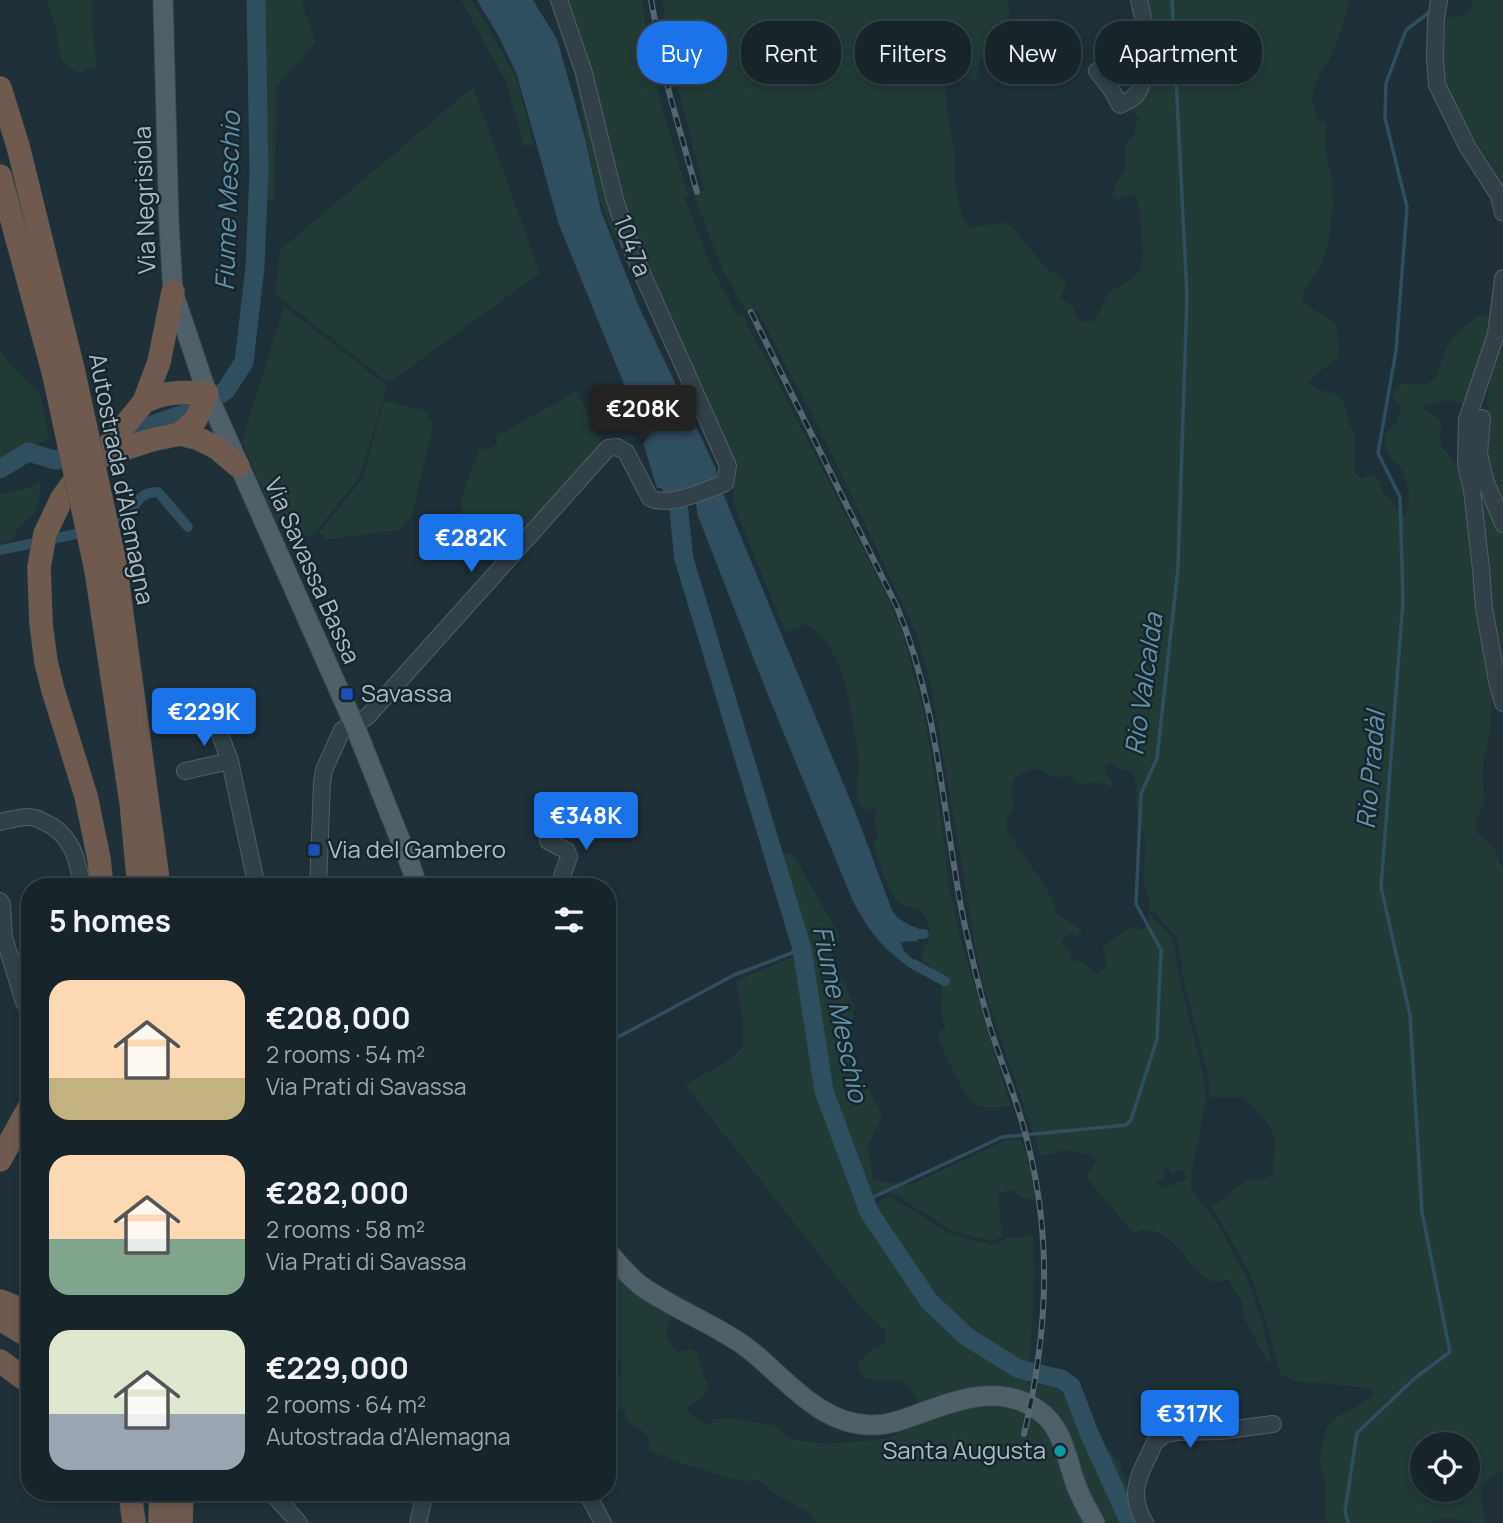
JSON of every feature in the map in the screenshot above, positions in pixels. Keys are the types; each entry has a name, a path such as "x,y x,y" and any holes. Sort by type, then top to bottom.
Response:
{"highway":[{"name":"Autostrada d'Alemagna","path":"0,88 18,146 105,567 157,878"},
{"name":"Autostrada d'Alemagna","path":"0,176 64,372"},
{"path":"101,878 86,796 46,662 41,624 39,567 45,534 62,498 82,471 99,457 144,402 159,362 173,292"},
{"path":"144,402 169,393 207,393 196,419 180,434"},
{"path":"99,457 151,440 180,434 217,447 238,466"},
{"name":"Autostrada d'Alemagna","path":"105,567 138,878"},
{"path":"129,878 131,802"},
{"path":"0,1160 21,1122"},
{"path":"0,1301 21,1310"},
{"path":"0,1319 21,1332"},
{"path":"0,1361 21,1376"},
{"path":"131,1501 134,1523"},
{"path":"160,1523 161,1501"},
{"path":"181,1523 182,1501"}],"main road":[{"name":"Via Negrisiola","path":"163,0 173,292 207,393"},
{"name":"Via Savassa Bassa","path":"207,393 354,724 415,878"},
{"path":"616,1261 641,1285 746,1347 813,1404 837,1418 872,1426 887,1424 955,1401 985,1395 1001,1395 1030,1405 1055,1427 1076,1486 1095,1523"}],"street":[{"name":"1047a","path":"354,724 367,717 608,448 617,447 626,452 650,498 657,502 689,496 723,483 728,466 633,253 615,200 584,73 559,0"},
{"path":"1139,0 1143,21"},
{"path":"1438,3 1437,85 1467,146 1499,196 1503,213"},
{"path":"1107,84 1119,105 1135,96 1141,84"},
{"path":"1503,278 1496,334 1467,420 1466,464 1472,490 1484,608 1496,681 1503,703"},
{"path":"1467,420 1482,418 1479,453 1485,480 1503,524"},
{"path":"197,705 215,721 230,761 255,878"},
{"path":"318,878 324,770 342,730 354,724"},
{"path":"185,771 230,761"},
{"path":"0,822 28,817 52,825 63,834 76,856 80,878"},
{"path":"548,841 567,851 569,857 561,878"},
{"path":"0,901 4,937 21,992"},
{"path":"1145,1523 1135,1502 1136,1486 1158,1438 1178,1432 1220,1431 1273,1424"},
{"path":"279,1501 299,1523"},
{"path":"418,1523 423,1501"},
{"path":"591,1501 603,1523"}],"green space":[{"path":"46,0 93,0 92,26 98,68 88,68 80,73 62,60 56,27"},
{"path":"263,0 304,0 302,4 316,43 276,86 275,200 262,199"},
{"path":"461,0 471,0 516,78 534,145 524,146 506,82"},
{"path":"551,0 642,0 645,21 637,21 637,84 656,84 688,195 684,197 712,268 738,317 743,316 887,595 903,635 924,714 949,887 960,938 1010,1105 994,1108 977,1105 972,1101 960,1085 938,1039 940,1031 945,1028 941,1015 942,987 936,972 921,961 924,945 929,938 928,923 924,915 901,903 890,890 873,842 878,837 874,822 877,811 875,808 870,811 858,801 859,759 846,686 836,658 819,634 807,624 786,633 736,511 731,478 639,250 620,244 611,230 599,197 571,58"},
{"path":"662,0 1008,0 1010,15 1005,21 985,21 985,54 980,60 976,82 971,79 971,21 855,21 855,84 948,84 946,100 955,157 958,201 970,228 1004,222 1012,227 1048,270 1060,276 1067,285 1060,298 1074,307 1079,320 1092,321 1109,293 1135,276 1142,264 1142,235 1137,198 1133,194 1118,200 1112,196 1124,170 1125,148 1135,134 1136,123 1140,117 1127,107 1135,84 1262,84 1262,21 1138,21 1137,0 1350,0 1342,28 1329,61 1320,72 1312,98 1317,120 1326,123 1325,143 1332,178 1333,204 1328,244 1321,266 1305,290 1302,302 1337,325 1339,357 1308,383 1323,391 1338,394 1345,404 1354,433 1355,473 1361,478 1371,475 1380,481 1383,492 1405,516 1409,503 1406,482 1401,468 1388,454 1385,446 1385,433 1397,422 1401,408 1391,396 1397,387 1407,382 1419,384 1433,380 1449,343 1455,336 1477,316 1494,315 1468,403 1460,404 1448,400 1421,407 1441,422 1442,448 1451,456 1465,483 1492,681 1491,727 1482,777 1485,800 1476,821 1477,833 1494,849 1503,871 1503,1471 1488,1480 1482,1492 1486,1523 1447,1518 1431,1520 1431,1523 1326,1523 1325,1485 1320,1459 1326,1428 1335,1418 1373,1397 1373,1389 1295,1381 1280,1374 1251,1276 1210,1206 1246,1180 1262,1180 1273,1173 1275,1139 1269,1125 1244,1097 1209,1097 1208,1076 1184,981 1177,938 1154,912 1149,911 1150,904 1143,880 1146,844 1136,805 1137,785 1132,772 1120,769 1111,762 1105,765 1105,771 1115,789 1098,782 1080,785 1069,775 1055,778 1042,770 1031,769 1015,777 1012,784 1014,806 1006,822 1008,832 1044,885 1056,913 1082,930 1075,937 1070,933 1061,942 1071,952 1068,955 1076,962 1079,960 1098,975 1107,964 1103,946 1132,927 1142,930 1149,922 1150,915 1173,940 1180,982 1204,1077 1206,1102 1191,1175 1192,1190 1217,1223 1247,1278 1263,1325 1271,1362 1268,1363 1244,1318 1242,1302 1228,1279 1217,1282 1208,1279 1161,1234 1149,1230 1135,1232 1129,1228 1087,1178 1096,1162 1091,1155 1064,1150 1041,1157 986,994 977,957 932,689 917,635 812,414 757,310 747,314 722,268 693,194 704,190 677,84 727,84 727,21 665,21","holes":["1169,1168 1172,1174 1183,1169 1187,1179 1160,1189 1156,1181 1166,1177 1163,1170"]},
{"path":"1473,0 1503,0 1503,193 1490,163 1448,96 1442,73 1447,18 1465,14 1472,6"},
{"path":"473,87 540,273 389,383 275,294 280,250"},
{"path":"284,306 387,386 360,476 313,535 306,536 301,532 297,535 275,519 242,441"},
{"path":"1503,339 1503,515 1491,488 1483,441 1489,377"},
{"path":"0,351 17,372 40,392 49,437 0,476"},
{"path":"577,391 604,448 515,550 462,523 461,498 481,444 484,451 498,444 495,437"},
{"path":"384,401 429,411 428,421 434,422 411,519 403,524 404,529 324,540 324,534 318,534 363,478"},
{"path":"1473,447 1484,491 1503,533 1503,691 1500,680"},
{"path":"36,483 40,486 36,512 22,524 13,540 0,543 0,494 25,489"},
{"path":"792,852 840,937 832,958 854,1004 849,1063 871,1093 882,1116 868,1145 873,1180 911,1185 1004,1141 1021,1139 1035,1200 1022,1198 1012,1189 997,1195 1003,1236 991,1241 950,1230 893,1193 868,1194 830,1091 808,950 782,855"},
{"path":"797,955 818,1096 866,1221 928,1309 954,1333 962,1320 933,1295 875,1204 890,1196 948,1233 991,1245 1007,1238 1033,1236 1033,1310 1027,1384 1053,1387 1065,1396 1076,1414 1085,1442 1099,1437 1120,1464 1130,1496 1152,1523 815,1523 810,1513 753,1479 747,1483 680,1463 650,1450 648,1438 627,1421 625,1410 616,1411 616,1380 622,1366 616,1356 616,1267 673,1314 666,1334 678,1352 692,1349 697,1352 709,1387 687,1410 703,1423 709,1425 713,1419 738,1419 774,1425 793,1440 827,1444 886,1439 909,1426 921,1413 915,1395 901,1379 878,1381 863,1377 857,1364 873,1348 884,1344 886,1332 863,1310 685,1085 730,1059 743,1047 743,1020 736,981"}],"water":[{"path":"477,0 533,0 557,39 585,138 601,211 639,307 716,469 717,479 858,819 891,908 902,921 918,928 918,941 900,942 905,952 915,961 910,968 876,937 852,899 698,516 694,493 663,497 662,488 657,488 628,394 559,225 517,75"}],"waterway":[{"name":"Fiume Meschio","path":"219,395 226,390 244,362 255,267 259,172 256,0"},
{"name":"Rio Valcalda","path":"865,1201 1002,1137 1126,1125 1131,1120 1157,1039 1161,950 1136,904 1141,794 1157,758 1178,568 1187,296 1172,0"},
{"name":"Rio Pradàl","path":"1348,1523 1345,1511 1357,1433 1415,1378 1450,1352 1422,1212 1410,1015 1381,887 1403,601 1400,497 1378,453 1396,351 1407,207 1385,118 1386,83 1406,30 1431,11"},
{"path":"135,431 201,408"},
{"path":"0,469 28,452 55,460 62,458"},
{"name":"Fiume Meschio","path":"674,484 684,559 802,949 824,1091 869,1212 929,1301 967,1337 1019,1369 1061,1379 1071,1386 1130,1523"},
{"path":"106,528 126,521 141,497 158,492 188,527"},
{"path":"0,550 90,531"},
{"path":"918,934 924,934"},
{"path":"616,1038 734,975 802,949"},
{"path":"913,964 945,981"}],"railway":[{"path":"651,0 669,92 697,192"},
{"path":"751,312 897,607 922,684 938,760 969,945 991,1030 1023,1125 1039,1203 1043,1241 1043,1318 1039,1356 1024,1434"}],"place":[{"name":"Savassa","path":"347,694"},
{"name":"Via del Gambero","path":"314,850"},
{"name":"Santa Augusta","path":"1060,1451"}]}
